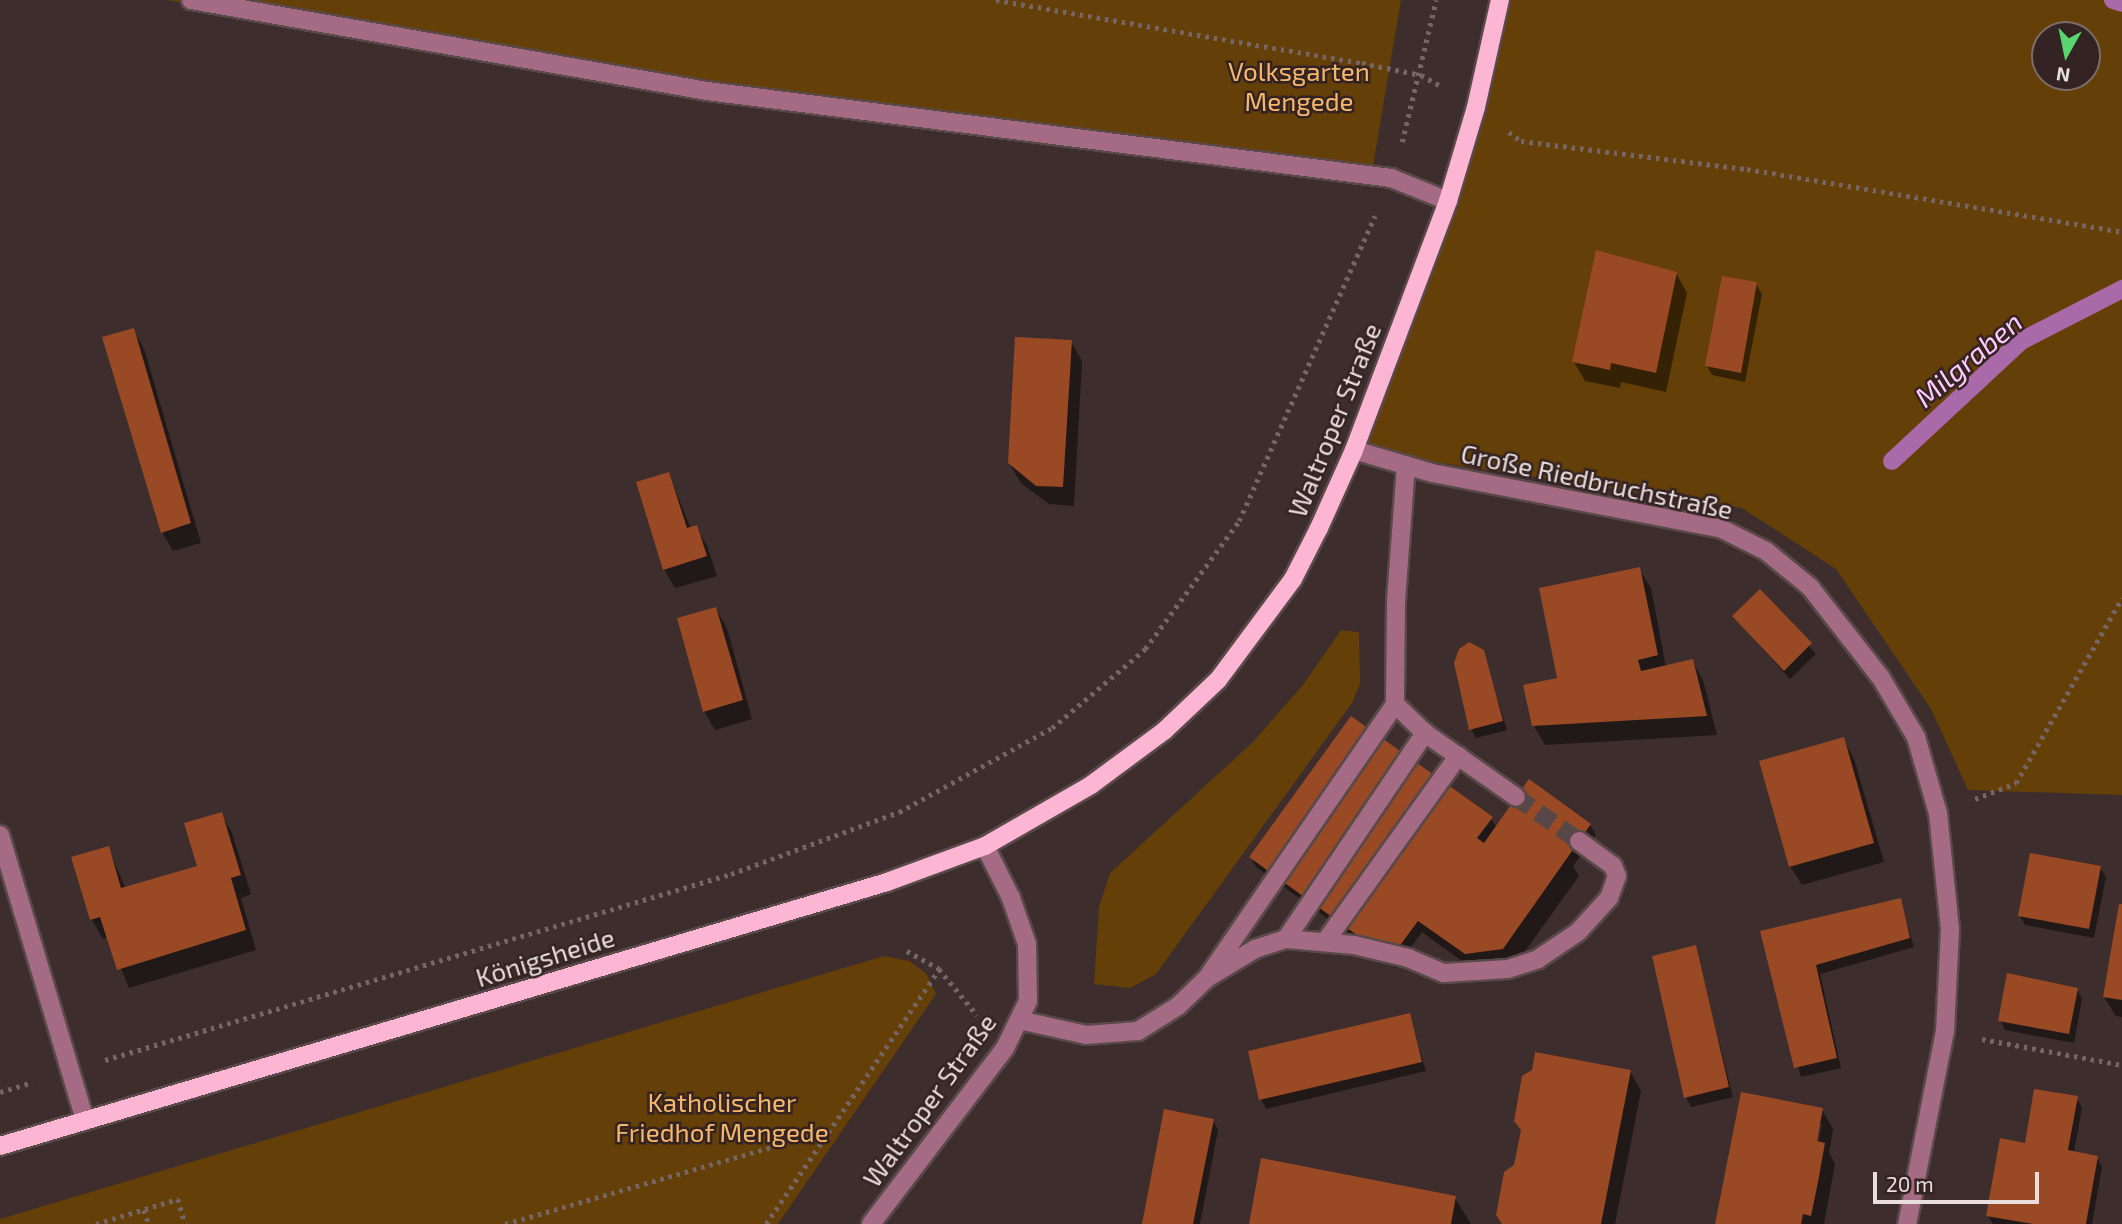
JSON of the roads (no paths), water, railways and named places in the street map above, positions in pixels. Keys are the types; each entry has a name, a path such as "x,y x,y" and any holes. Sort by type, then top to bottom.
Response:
{"main road":[{"name":"Waltroper Straße","path":"1090,785 1164,731 1218,680 1293,579 1354,450 1448,201 1476,107 1500,0"},
{"name":"Königsheide","path":"0,1146 876,886 985,846 1090,785"}],"street":[{"path":"191,0 707,91 1391,178 1448,201"},
{"name":"Große Riedbruchstraße","path":"1354,450 1406,465 1722,529 1766,551 1810,587 1881,678 1916,737 1938,813 1950,930 1945,1031 1907,1224"},
{"path":"1019,1020 1086,1035 1138,1031 1178,1006 1207,978 1395,704 1396,602 1406,465"},
{"path":"1395,704 1425,733 1516,797"},
{"path":"1286,939 1425,733"},
{"path":"1325,943 1458,756"},
{"path":"0,835 85,1121"},
{"path":"1207,978 1255,949 1286,939 1408,958 1444,974 1508,969 1548,953 1578,932 1609,898 1616,876 1614,866 1579,841"},
{"name":"Waltroper Straße","path":"871,1224 1005,1048 1028,1001 1027,944 1011,898 985,846"}],"waterway":[{"path":"2113,0 2122,3"},
{"name":"Milgraben","path":"1892,461 2021,341 2122,289"}],"tunnel":[{"path":"1516,797 1579,841"}],"park label":[{"name":"Volksgarten Mengede","path":"1299,86"},
{"name":"Katholischer Friedhof Mengede","path":"722,1117"}]}
